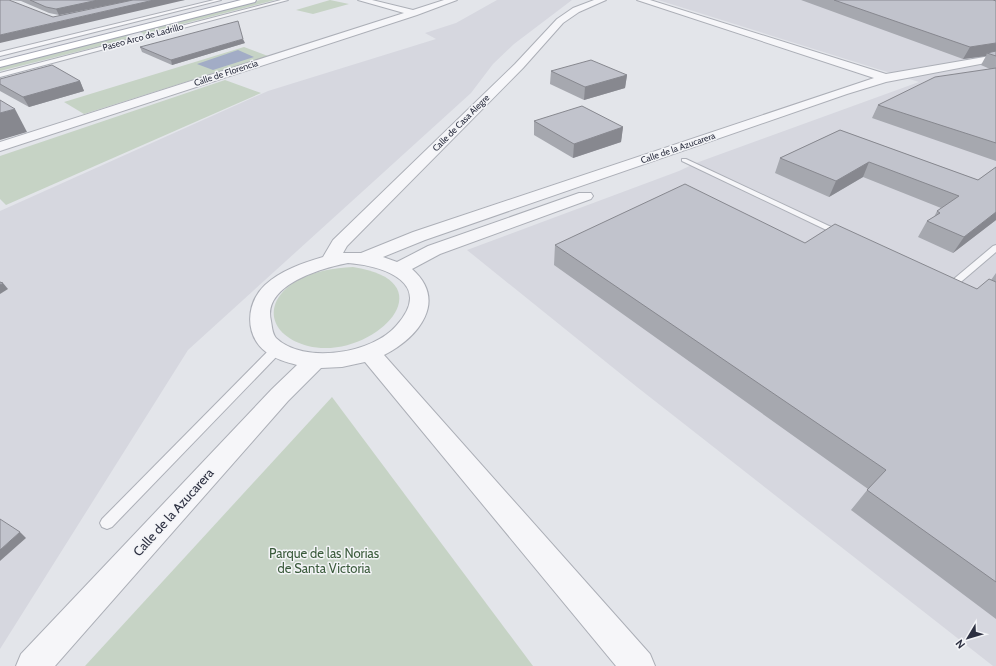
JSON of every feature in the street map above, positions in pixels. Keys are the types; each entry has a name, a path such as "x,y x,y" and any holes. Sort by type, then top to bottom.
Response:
{"main road":[{"name":"Paseo Arco de Ladrillo","path":"0,58 235,0"},
{"name":"Paseo Arco de Ladrillo","path":"0,64 252,0"}],"street":[{"path":"362,0 414,13"},
{"name":"Calle de Florencia","path":"0,147 453,0"},
{"name":"Calle de Casa Alegre","path":"331,260 339,244 519,66 557,24 571,13 602,0"},
{"path":"641,0 905,84"},
{"name":"Calle de la Azucarera","path":"365,258 419,236 886,78 996,58"},
{"name":"Calle de la Azucarera","path":"670,166 874,92 905,84 996,67"},
{"path":"399,268 434,250 598,192"},
{"path":"365,258 389,263 399,268 412,279 419,293 418,309 409,326 393,341 370,353 334,361 316,361 301,359 277,350 263,336 258,321 261,304 272,289 288,276 308,266 331,260 365,258"},
{"path":"370,353 638,666"},
{"name":"Calle de la Azucarera","path":"33,666 280,395 316,361"}],"lane":[{"name":"Paseo Arco de Ladrillo","path":"0,54 219,0"},
{"name":"Paseo Arco de Ladrillo","path":"0,75 286,0"},
{"path":"684,160 850,238"},
{"path":"951,285 996,248"},
{"path":"107,523 277,350"}],"shaded area":[{"path":"497,0 572,0 514,44 493,64 471,93 188,350 0,649 0,211 268,91 436,39 425,33 456,23"},
{"path":"658,0 996,0 996,666 993,666 637,387 467,250 679,171 696,163 919,82"}],"green space":[{"path":"260,0 275,0 144,34 138,31"},
{"path":"330,0 349,4 313,14 296,10"},
{"path":"126,34 132,38 0,71 0,66"},
{"path":"244,47 268,56 84,114 64,102"},
{"path":"225,80 261,93 6,205 0,199 0,156"},
{"path":"353,267 382,275 397,288 399,303 391,318 376,332 356,343 332,348 308,346 285,335 278,327 274,318 274,308 278,298 286,289 298,280 311,274 331,269"},
{"name":"Parque de las Norias de Santa Victoria","path":"332,397 533,666 85,666"}],"water":[{"path":"238,50 254,57 213,70 197,64"}],"building":[{"path":"0,0 9,0 53,17 133,0 154,0 0,35"},
{"path":"30,0 98,0 56,9 46,7"},
{"path":"834,0 993,0 996,1 996,43 970,47"},
{"path":"238,21 243,39 171,60 140,47"},
{"path":"996,51 996,56 987,53"},
{"path":"591,60 627,75 585,87 551,71"},
{"path":"52,65 80,81 23,97 0,84 0,79"},
{"path":"996,68 996,143 878,105 935,77"},
{"path":"0,100 15,109 0,113"},
{"path":"582,106 623,127 574,144 534,121"},
{"path":"840,130 978,180 996,167 996,212 964,237 927,221 940,213 937,211 959,196 869,162 836,181 780,158"},
{"path":"685,184 805,243 835,224 977,289 989,279 996,282 996,582 867,490 886,470 555,245"},
{"path":"0,519 20,532 0,550"}]}
